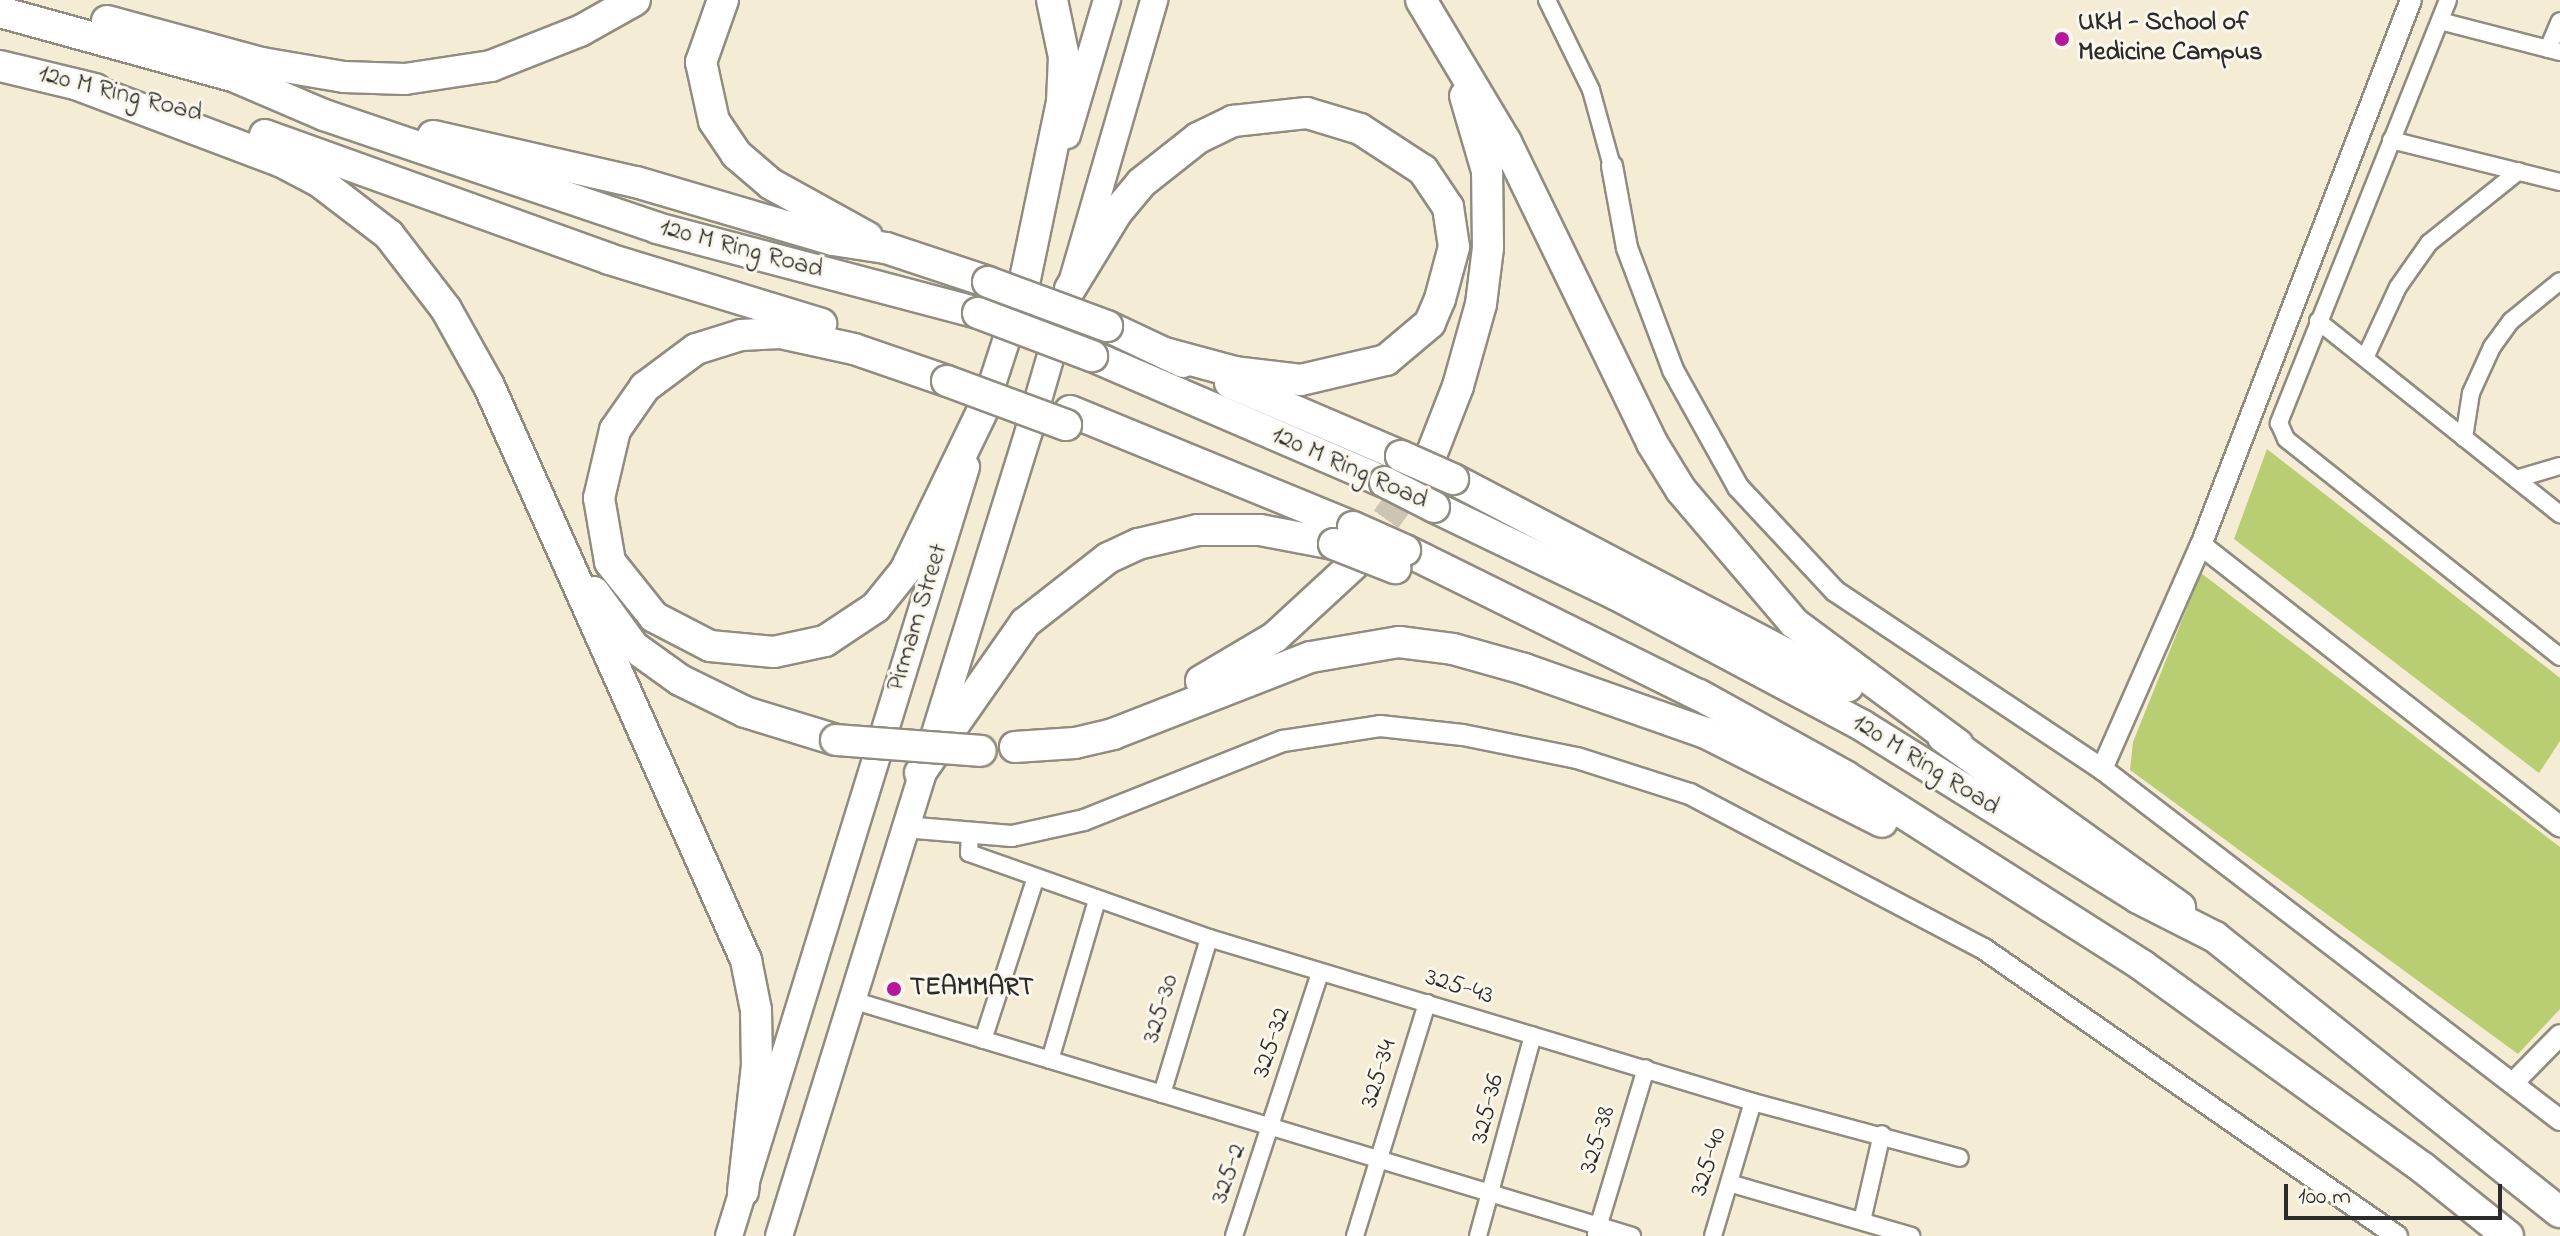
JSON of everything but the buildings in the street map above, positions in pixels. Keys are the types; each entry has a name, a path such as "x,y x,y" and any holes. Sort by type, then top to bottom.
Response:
{"highway":[{"path":"21,0 262,63 344,77 405,79 491,66 580,31 635,0"},
{"path":"723,0 701,62 714,121 736,154 771,184 886,248"},
{"path":"1025,279 1062,102 1064,57 1052,0"},
{"name":"Pirmam Street","path":"729,1236 1025,279 1107,0"},
{"name":"Pirmam Street","path":"779,1236 1070,289 1154,0"},
{"path":"1416,457 1458,386 1481,304 1490,208 1487,171 1470,109 1423,3"},
{"path":"1423,3 1506,142 1652,443 1681,490 1794,623 1958,745 2148,879 2215,937"},
{"name":"120 M Ring Road","path":"0,12 233,76 324,115 657,228 978,313 1092,356 1385,482 1617,595 1863,726 2138,898 2215,937 2560,1212"},
{"name":"120 M Ring Road","path":"0,66 245,128 609,259 951,374 1204,464 1347,545 1400,559 1733,714 1845,776 2143,966 2423,1168 2508,1236"},
{"path":"78,85 282,162 373,221 429,284 473,353 746,960 756,1010 757,1065 743,1191"},
{"path":"1070,289 1117,212 1141,183 1198,138 1233,121 1307,113 1360,129 1423,170 1448,207 1454,247 1440,299 1430,323 1386,360 1301,380 1249,374 1165,353"},
{"path":"324,115 515,151 833,240 886,248 1107,326 1416,457 1958,745"},
{"path":"951,374 780,333 741,335 696,349 645,387 615,430 599,498 610,562 654,617 710,646 774,652 825,641 864,618 905,571 983,410"},
{"path":"920,773 1017,631 1055,594 1108,558 1138,544 1210,529 1260,530 1347,545 1308,610 1236,663 1145,708 1015,747"},
{"path":"556,533 613,621 634,647 716,701 836,740 981,751 1075,743 1113,734 1311,657 1399,642 1453,649 1524,669 1732,744 2143,966"}],"street":[{"path":"1547,0 1591,90 1612,166 1627,248 1673,370 1738,487 1835,591 2102,769 2560,1120"},
{"path":"2102,769 2201,545 2411,0"},
{"path":"2448,0 2279,418 2283,434 2560,657"},
{"path":"2440,21 2554,50 2560,21"},
{"path":"2391,140 2560,182"},
{"path":"2365,358 2398,287 2429,243 2519,171"},
{"path":"2464,438 2471,393 2492,347 2511,321 2560,281"},
{"path":"2318,321 2560,514"},
{"path":"2516,479 2560,466"},
{"path":"2201,545 2560,826"},
{"path":"904,827 1012,836 1084,820 1283,741 1380,726 1463,735 1577,758 1690,794 1984,949 2397,1236"},
{"name":"325-43","path":"970,833 969,853 1209,938 1753,1102 1882,1134 1960,1158"},
{"path":"983,1040 1036,877"},
{"path":"1050,1060 1097,900"},
{"name":"325-30","path":"1162,1094 1209,938"},
{"name":"325-32","path":"1271,1127 1320,973"},
{"path":"852,1000 1379,1160 1597,1231 1632,1236"},
{"name":"325-34","path":"1355,1236 1427,1003"},
{"name":"325-36","path":"1478,1236 1533,1035"},
{"path":"2513,1083 2560,1035"},
{"name":"325-38","path":"1597,1231 1646,1068"},
{"name":"325-40","path":"1713,1236 1753,1102"},
{"name":"325-2","path":"1234,1236 1271,1127"},
{"path":"1862,1221 1882,1134"},
{"path":"1729,1183 1911,1236"}],"green space":[{"path":"2267,449 2560,678 2560,741 2539,773 2234,539"},
{"path":"2201,573 2560,847 2560,1009 2518,1054 2130,770 2133,742"}],"tunnel":[{"path":"1360,556 1430,458"}],"place":[{"name":"UKH - School of Medicine Campus","path":"2062,39"},
{"name":"TEAMMART","path":"894,989"}]}
